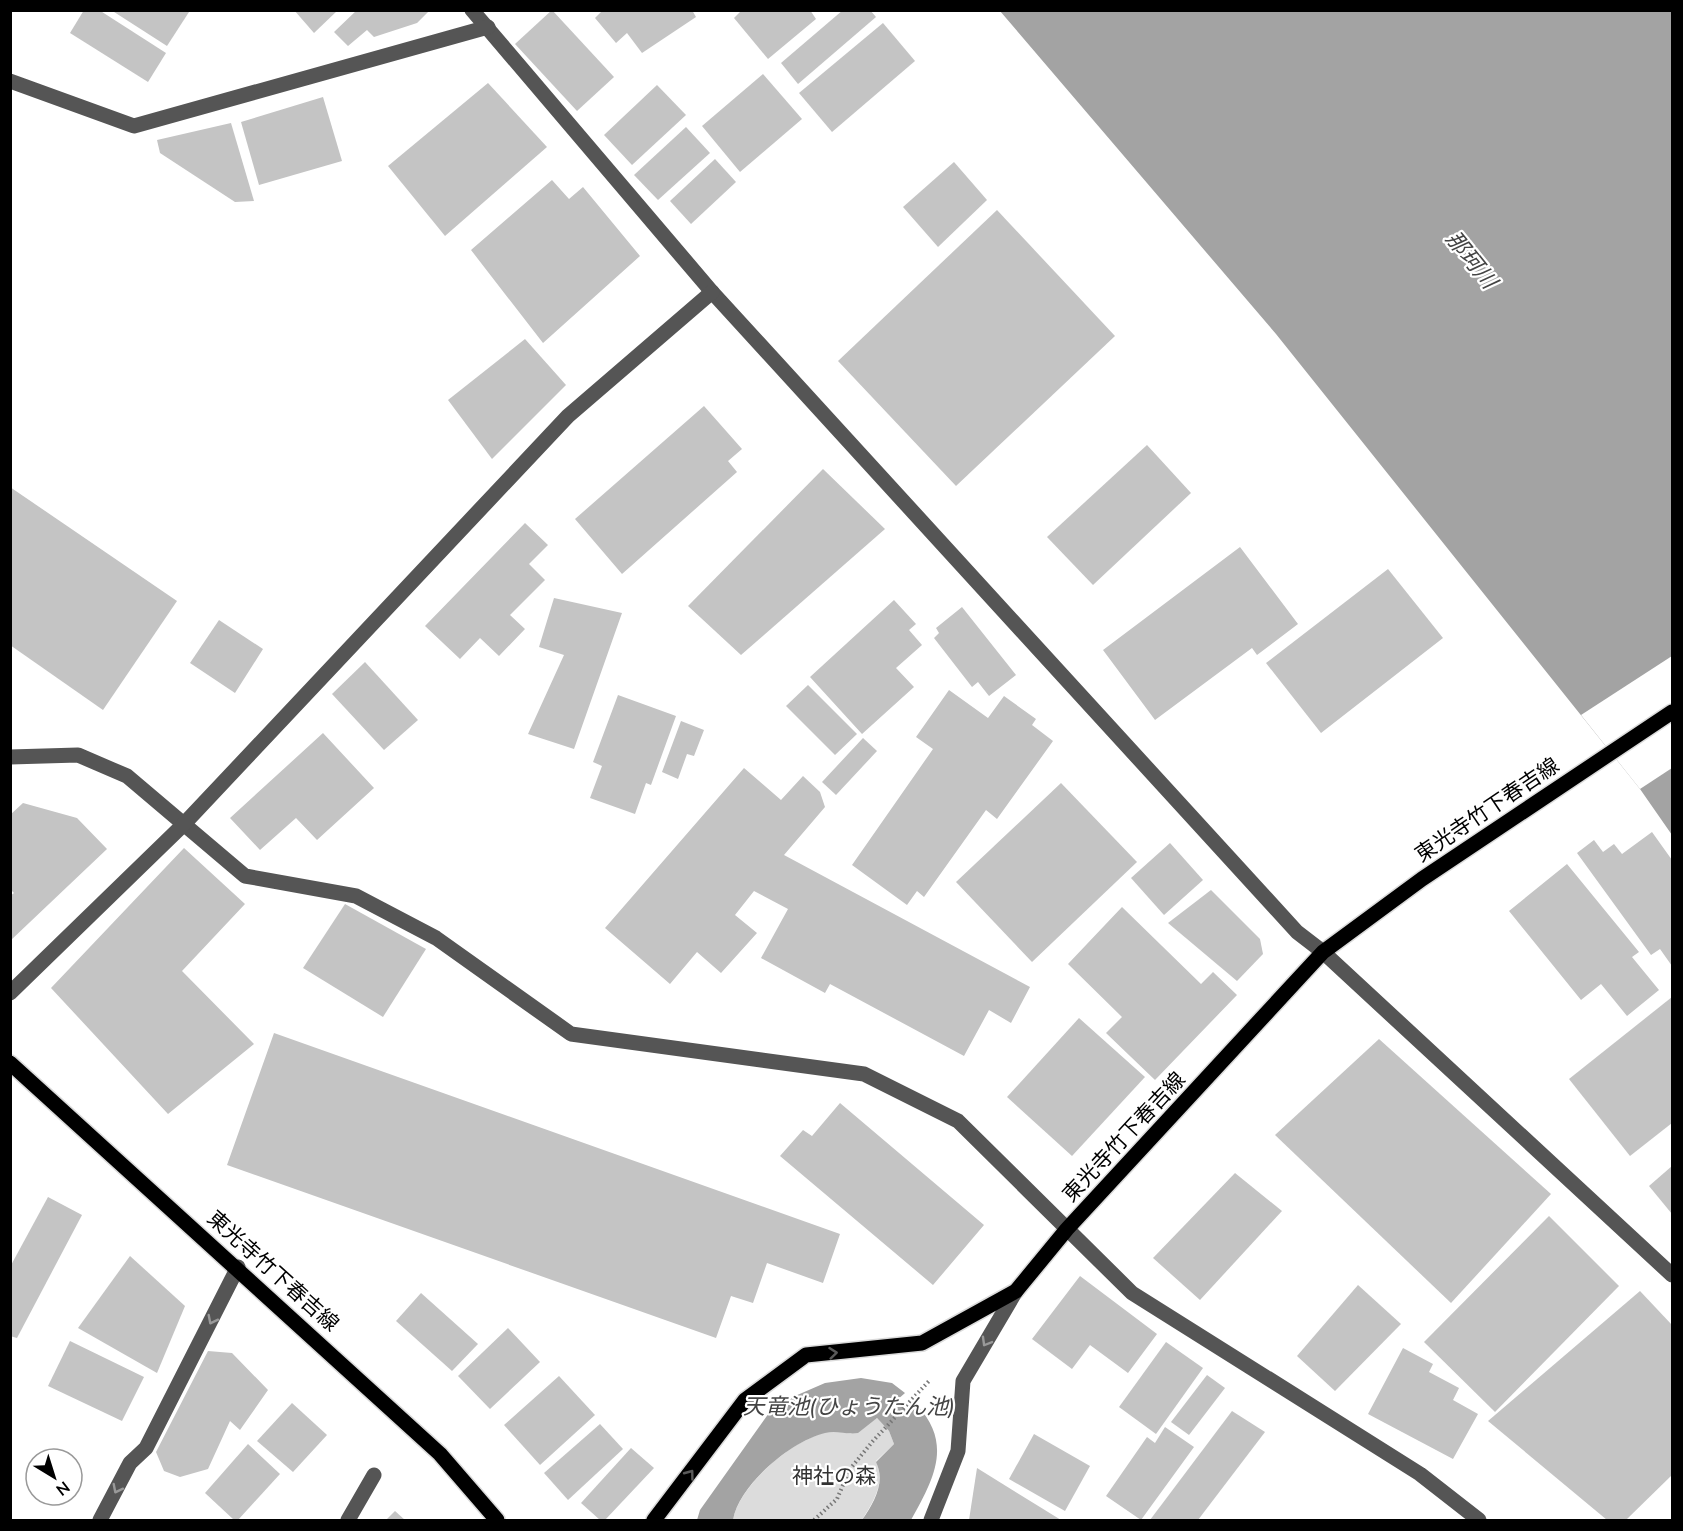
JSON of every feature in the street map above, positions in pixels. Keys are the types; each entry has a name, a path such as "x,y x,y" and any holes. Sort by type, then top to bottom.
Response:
{"main road":[{"name":"東光寺竹下春吉線","path":"654,1521 745,1400 806,1355 922,1343 1016,1291 1067,1229 1323,952 1422,879 1672,712"},
{"name":"東光寺竹下春吉線","path":"10,1063 238,1267 440,1454 497,1521"}],"street":[{"path":"472,10 712,292 1297,932 1323,952 1672,1275"},
{"path":"10,81 134,126 488,27"},
{"path":"10,993 183,825 568,416 712,292"},
{"path":"10,758 78,755 127,776 245,876 356,896 436,938 571,1034 864,1074 958,1121 1132,1293 1420,1474 1479,1521"},
{"path":"100,1521 130,1463 146,1448 238,1267"},
{"path":"932,1521 958,1451 963,1381 1016,1291"},
{"path":"348,1521 374,1475"}],"path":[{"path":"814,1521 837,1499 850,1469 914,1396"}],"green space":[{"name":"神社の森","path":"877,1418 889,1431 894,1444 876,1461 880,1477 879,1485 862,1520 733,1520 746,1491 787,1451 819,1434 833,1431 851,1434"}],"water":[{"name":"那珂川","path":"1000,11 1672,11 1672,835 1640,789 1276,334"},
{"name":"天竜池(ひょうたん池)","path":"861,1378 892,1383 905,1393 897,1400 907,1412 917,1405 928,1419 934,1434 937,1448 936,1462 927,1490 911,1520 862,1520 871,1507 879,1485 880,1477 876,1462 894,1444 889,1431 877,1418 858,1433 825,1433 797,1445 768,1466 756,1479 737,1507 733,1520 697,1520 700,1510 769,1413 795,1396 825,1383"}],"pier":[{"path":"1672,656 1672,768 1640,789 1581,715"}],"building":[{"path":"84,10 99,10 166,53 148,82 70,33"},
{"path":"111,10 186,10 189,12 167,46"},
{"path":"294,10 338,10 314,33"},
{"path":"357,10 430,10 417,23 374,37 367,30 348,46 334,32"},
{"path":"552,10 614,77 577,111 515,44"},
{"path":"603,10 692,10 696,17 642,53 627,33 616,43 595,18"},
{"path":"742,10 810,10 816,19 768,59 734,18"},
{"path":"843,10 870,10 876,17 798,84 781,63"},
{"path":"883,23 915,61 832,132 799,93"},
{"path":"763,74 802,119 740,172 702,126"},
{"path":"488,83 547,147 445,236 388,166"},
{"path":"657,85 686,115 632,165 604,135"},
{"path":"323,97 342,161 259,185 241,122"},
{"path":"231,123 254,201 235,202 160,153 157,140"},
{"path":"686,127 710,153 658,200 634,175"},
{"path":"715,159 736,182 691,224 670,201"},
{"path":"954,162 987,200 938,247 903,207"},
{"path":"552,180 569,199 583,187 640,256 543,343 471,250"},
{"path":"997,210 1115,336 956,486 838,361"},
{"path":"525,339 566,385 492,459 448,400"},
{"path":"704,406 742,449 728,461 737,472 622,574 575,519"},
{"path":"1147,445 1191,493 1093,585 1047,537"},
{"path":"823,469 885,529 741,655 688,606"},
{"path":"10,487 177,601 103,710 10,645"},
{"path":"525,523 548,545 529,564 545,580 510,615 525,629 499,656 480,638 460,659 425,626"},
{"path":"1240,547 1298,624 1257,655 1252,648 1155,720 1103,650"},
{"path":"1388,569 1443,638 1321,733 1266,663"},
{"path":"554,598 622,613 574,749 528,734 564,655 539,647"},
{"path":"894,600 916,624 909,630 922,645 896,668 914,687 862,734 810,677"},
{"path":"962,607 1016,675 989,696 978,682 972,687 934,638 939,633 936,628"},
{"path":"219,620 263,649 235,693 190,663"},
{"path":"365,662 418,720 384,750 332,694"},
{"path":"808,685 857,734 835,755 786,706"},
{"path":"949,690 988,718 1004,696 1036,719 1032,725 1053,741 997,819 986,810 924,897 917,891 907,905 852,865 933,749 916,737"},
{"path":"618,695 676,716 651,785 646,783 635,814 590,798 602,766 593,762"},
{"path":"681,721 704,730 694,756 687,754 678,779 662,772"},
{"path":"323,733 374,788 317,840 296,818 260,850 230,818"},
{"path":"863,738 877,751 836,795 822,782"},
{"path":"744,768 781,800 803,776 820,792 825,807 784,855 1030,987 1011,1023 989,1010 964,1056 830,984 825,993 761,958 788,909 754,891 735,915 757,933 721,973 697,952 670,984 605,928"},
{"path":"1061,783 1137,862 1032,962 956,882"},
{"path":"23,803 77,818 107,849 10,941 10,896 14,893 10,889 10,815"},
{"path":"1652,832 1672,860 1672,966 1660,949 1651,955 1577,853 1594,840 1603,852 1614,844 1622,854"},
{"path":"1170,843 1203,880 1164,915 1131,878"},
{"path":"184,848 245,904 182,971 254,1044 168,1114 51,988"},
{"path":"1567,864 1639,952 1632,957 1659,990 1627,1016 1601,984 1581,1000 1509,911"},
{"path":"1211,890 1260,939 1263,954 1237,981 1168,923"},
{"path":"345,904 426,949 383,1017 303,968"},
{"path":"1122,907 1201,984 1213,972 1237,995 1155,1080 1106,1033 1122,1017 1068,964"},
{"path":"1672,997 1672,1123 1630,1156 1569,1079"},
{"path":"1079,1018 1145,1077 1072,1156 1007,1097"},
{"path":"274,1033 840,1234 823,1283 767,1263 753,1303 731,1296 716,1338 227,1165"},
{"path":"1379,1039 1551,1194 1451,1303 1275,1135"},
{"path":"840,1103 984,1225 933,1285 780,1156 803,1130 812,1136"},
{"path":"1672,1166 1672,1214 1649,1186"},
{"path":"1235,1173 1282,1211 1200,1300 1153,1258"},
{"path":"48,1197 82,1215 17,1338 10,1336 10,1267"},
{"path":"1549,1216 1619,1286 1495,1412 1424,1342"},
{"path":"130,1256 185,1306 157,1373 78,1328"},
{"path":"1080,1276 1157,1334 1128,1373 1090,1345 1072,1369 1032,1339"},
{"path":"1358,1285 1401,1324 1335,1391 1297,1356"},
{"path":"1640,1291 1672,1325 1672,1475 1626,1520 1607,1520 1488,1421"},
{"path":"421,1293 478,1344 452,1371 396,1321"},
{"path":"508,1328 540,1362 490,1409 458,1376"},
{"path":"70,1341 144,1377 122,1421 48,1386"},
{"path":"1166,1342 1203,1368 1156,1434 1119,1407"},
{"path":"1403,1348 1433,1364 1429,1372 1459,1388 1453,1400 1478,1414 1453,1459 1368,1414"},
{"path":"208,1351 232,1353 268,1390 240,1430 230,1421 208,1469 180,1477 164,1471 156,1452"},
{"path":"1207,1375 1225,1388 1189,1435 1171,1422"},
{"path":"559,1376 595,1415 540,1465 504,1425"},
{"path":"292,1403 327,1435 293,1472 257,1441"},
{"path":"1232,1411 1265,1432 1198,1520 1150,1520"},
{"path":"600,1424 623,1449 568,1500 544,1473"},
{"path":"1165,1427 1194,1447 1141,1520 1106,1496 1147,1437 1155,1443"},
{"path":"1034,1434 1090,1466 1065,1511 1009,1479"},
{"path":"248,1444 280,1474 238,1520 234,1520 205,1493"},
{"path":"631,1448 654,1468 605,1520 600,1520 581,1503"},
{"path":"977,1468 1061,1520 969,1520"},
{"path":"395,1511 405,1520 386,1520"}]}
